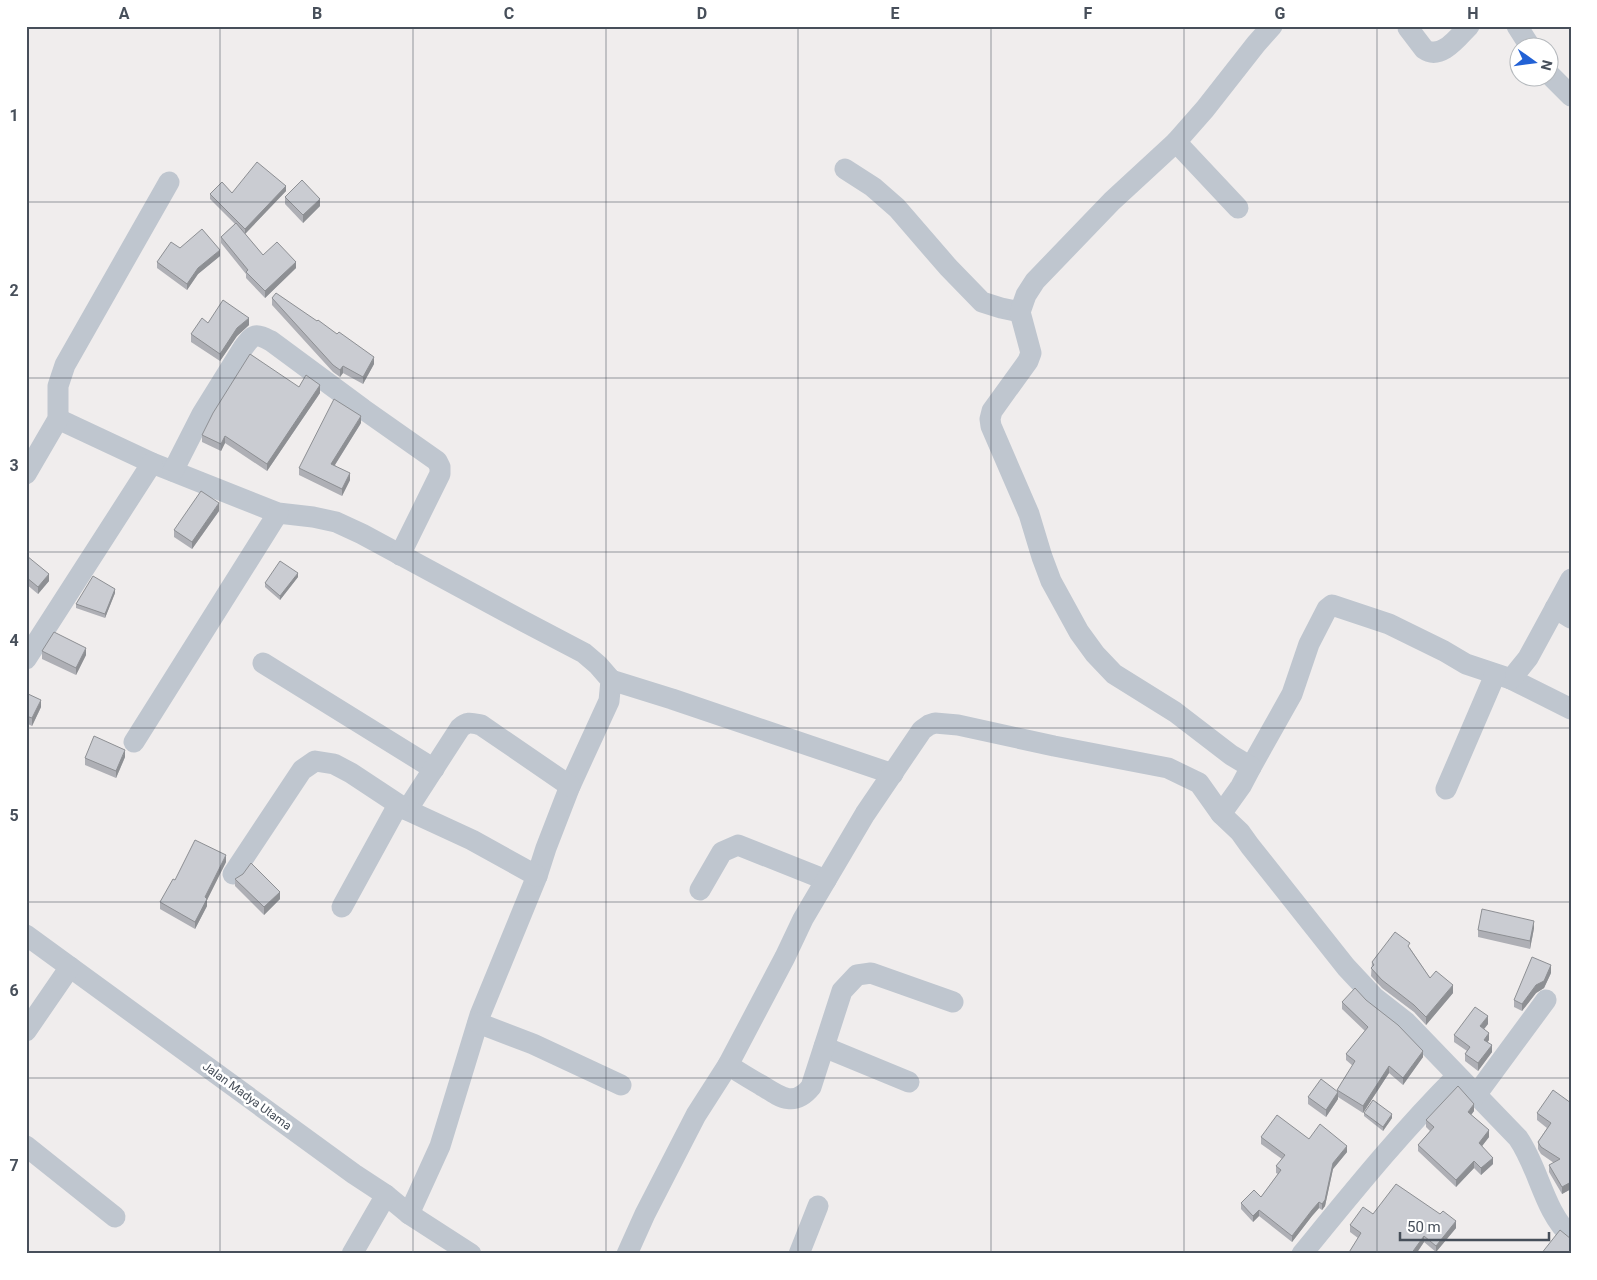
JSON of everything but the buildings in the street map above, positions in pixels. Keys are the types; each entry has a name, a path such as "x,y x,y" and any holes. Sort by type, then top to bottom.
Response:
{"street":[{"path":"1251,767 1231,755 1175,712 1114,674 1095,654 1079,632 1051,581 1029,514 994,433 990,419 992,411 1028,362 1031,353 1020,312 1026,295 1034,282 1112,200 1176,142 1272,26"},
{"path":"1408,28 1424,49 1435,52 1446,49 1469,26"},
{"path":"1518,26 1525,38"},
{"path":"1560,85 1571,96"},
{"path":"1176,142 1238,208"},
{"path":"845,169 873,187 897,208 948,267 982,302 1020,312"},
{"path":"26,474 58,419 58,386 65,365 169,182"},
{"path":"173,471 202,414 243,348 251,337 259,335 271,341 437,461 440,467 440,474 400,554"},
{"path":"58,419 152,463 278,513 336,522 362,534 584,653 598,664 611,680 894,774"},
{"path":"26,658 152,463"},
{"path":"134,742 278,513"},
{"path":"1446,790 1503,677 1528,658 1563,613 1571,579"},
{"path":"1224,810 1241,786 1292,694 1309,644 1327,609 1332,605 1389,624 1466,664 1503,677 1571,709"},
{"path":"263,663 434,769"},
{"path":"409,1214 440,1146 478,1024 495,978 537,876 570,786 593,732 609,701 611,680"},
{"path":"342,907 402,807 434,769 460,728 465,724 470,722 481,725 570,786"},
{"path":"627,1254 645,1214 696,1115 728,1065 803,919 865,814 894,774 922,730 929,725 935,724 958,725 1168,768 1199,783 1224,810 1261,862 1346,967 1374,997 1406,1022 1518,1138 1528,1152 1554,1215 1562,1228 1570,1234"},
{"path":"233,874 302,770 315,761 334,764 402,807 472,840 537,876"},
{"path":"700,890 722,852 738,845 826,880"},
{"name":"Jalan Madya Utama","path":"26,935 339,1163 386,1195 409,1214 471,1254"},
{"path":"26,1032 70,967"},
{"path":"728,1065 782,1099 795,1099 805,1094 811,1087 842,991 857,975 871,973 953,1002"},
{"path":"1476,1095 1546,1000"},
{"path":"478,1024 533,1044 622,1085"},
{"path":"824,1048 909,1082"},
{"path":"1302,1254 1396,1140 1457,1076"},
{"path":"26,1146 115,1217"},
{"path":"352,1254 386,1195"},
{"path":"799,1254 818,1206"}]}
